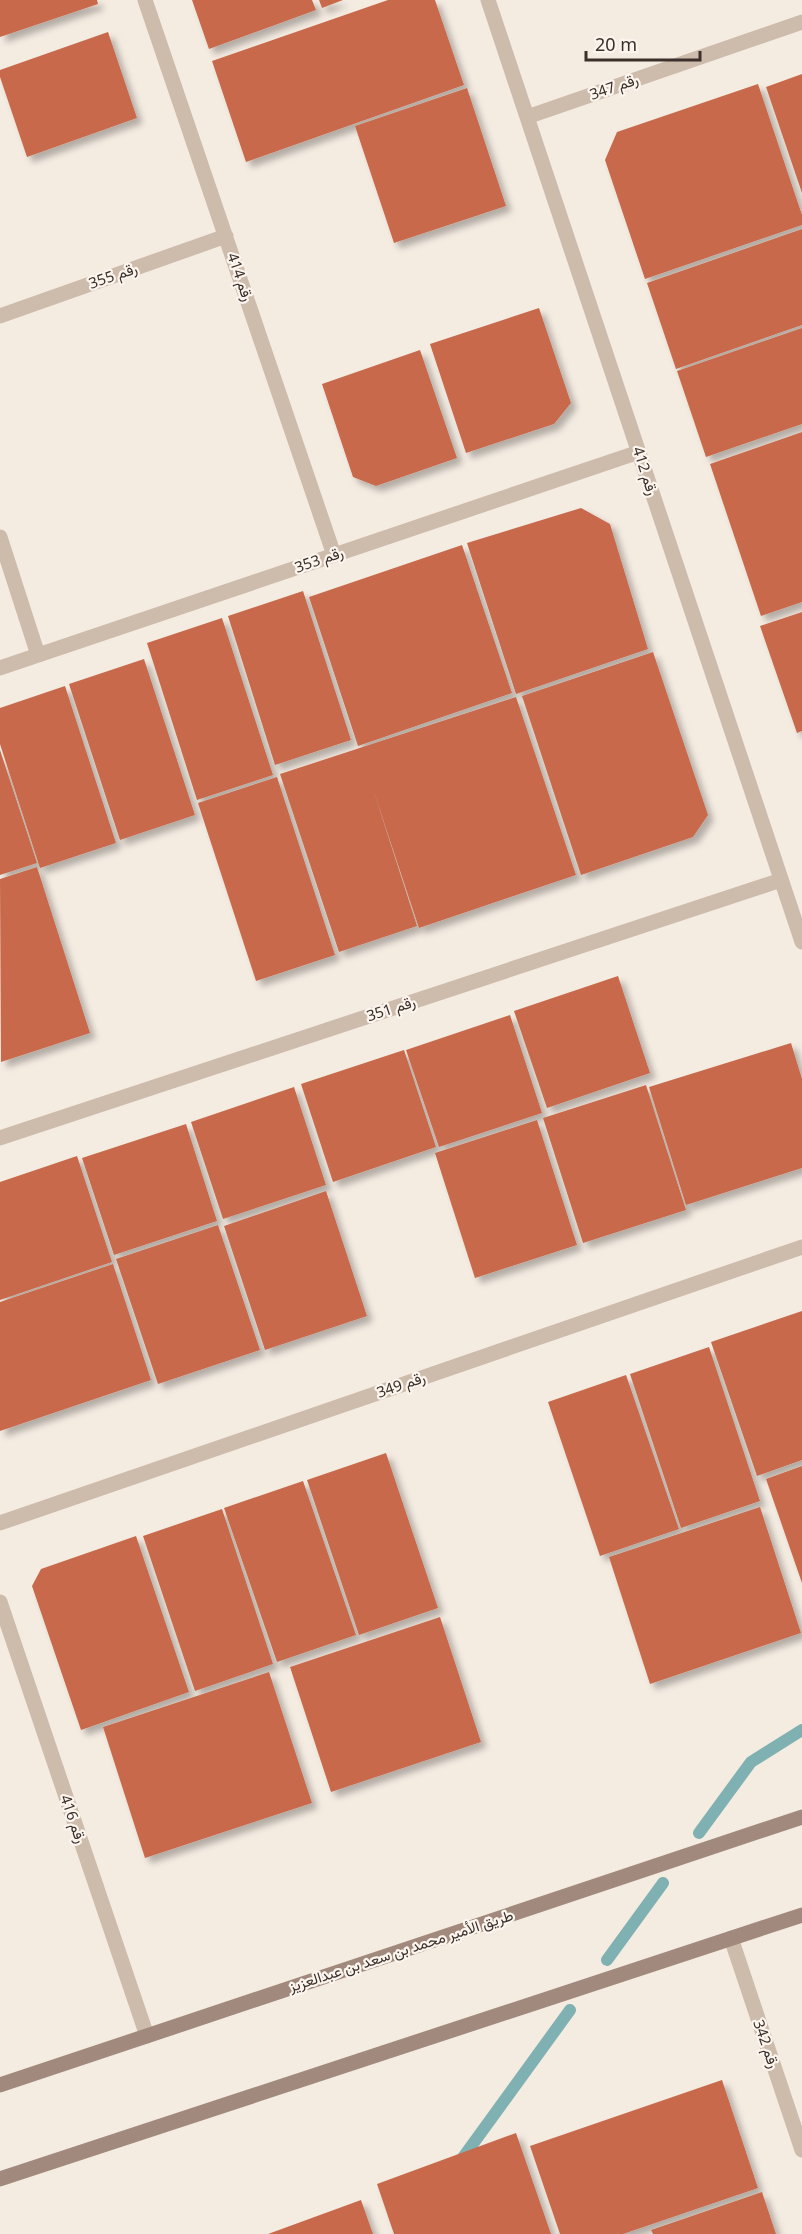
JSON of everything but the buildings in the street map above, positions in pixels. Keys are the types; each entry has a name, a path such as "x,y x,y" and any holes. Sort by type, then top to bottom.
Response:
{"main road":[{"name":"طريق الأمير محمد بن سعد بن عبدالعزيز","path":"0,2085 802,1817"},
{"path":"0,2179 802,1915"}],"street":[{"name":"رقم 414","path":"145,0 333,555"},
{"name":"رقم 412","path":"488,0 802,942"},
{"name":"رقم 347","path":"527,117 802,22"},
{"name":"رقم 355","path":"0,316 226,236"},
{"name":"رقم 353","path":"0,668 639,452"},
{"path":"0,537 38,655"},
{"name":"رقم 351","path":"0,1138 781,880"},
{"name":"رقم 349","path":"0,1523 802,1247"},
{"name":"رقم 416","path":"0,1602 147,2036"},
{"name":"رقم 342","path":"731,1938 802,2150"}],"waterway":[{"path":"699,1833 751,1762 802,1730"},
{"path":"607,1960 663,1883"},
{"path":"459,2163 570,2010"}]}
